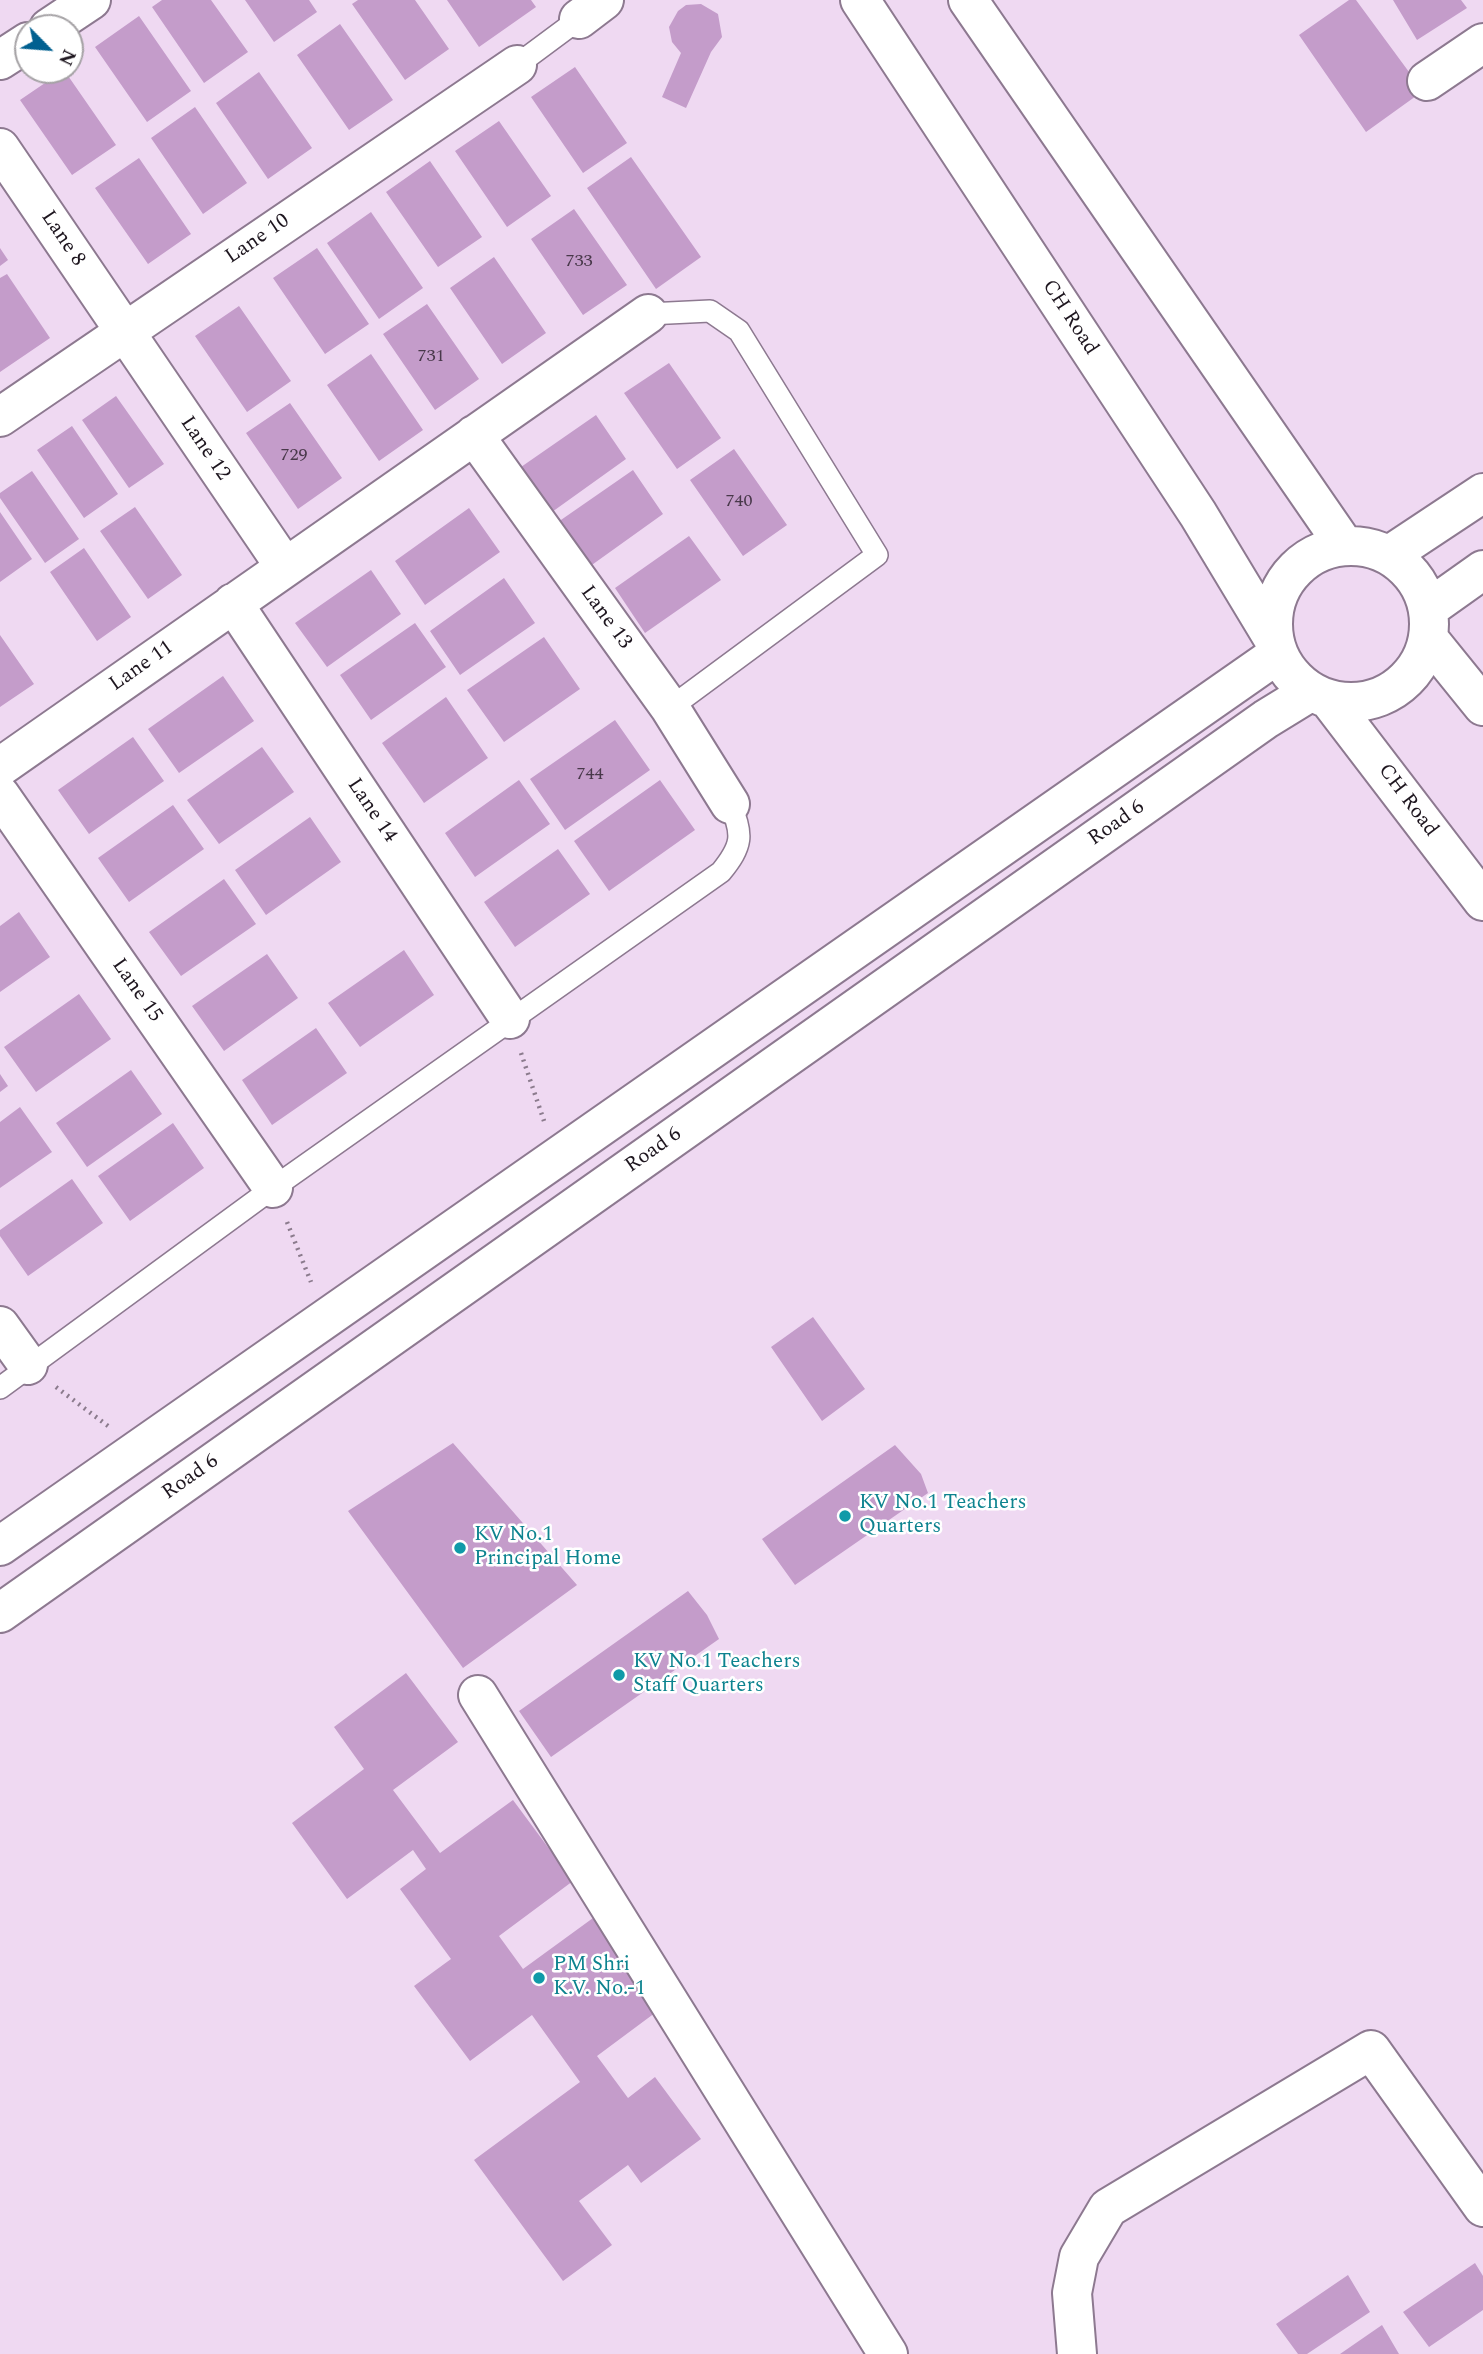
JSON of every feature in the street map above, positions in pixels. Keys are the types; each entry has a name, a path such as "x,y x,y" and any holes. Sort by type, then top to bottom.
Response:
{"street":[{"path":"70,14 91,0"},
{"name":"CH Road","path":"860,0 1198,514 1291,676 1320,696 1483,901"},
{"path":"968,0 1344,545"},
{"path":"1427,81 1483,43"},
{"name":"Lane 10","path":"0,417 517,65"},
{"name":"Lane 8","path":"0,148 124,331"},
{"name":"Lane 11","path":"0,766 648,314"},
{"name":"Lane 12","path":"124,331 285,567"},
{"name":"Lane 13","path":"474,435 670,708 730,804"},
{"path":"1391,554 1483,493"},
{"path":"0,1546 556,1158 1276,647 1273,614 1280,588 1296,567 1318,552 1344,545 1370,547 1391,554 1410,571 1422,589 1428,623 1419,663 1403,682 1381,697 1356,703 1320,696"},
{"path":"1428,623 1483,570"},
{"name":"Lane 14","path":"233,603 510,1019"},
{"path":"1428,623 1483,706"},
{"name":"Road 6","path":"0,1613 1266,719 1320,696"},
{"name":"Lane 15","path":"0,795 273,1188"},
{"path":"0,1326 14,1377"},
{"path":"478,1695 888,2354"},
{"path":"1077,2354 1072,2293 1079,2257 1108,2208 1371,2050 1483,2207"}],"lane":[{"path":"517,65 591,9"},
{"path":"648,314 710,311 739,331 877,555 670,708"},
{"path":"14,1377 273,1188 721,872 737,853 740,827 730,804"}],"path":[{"path":"510,1019 556,1158"},
{"path":"273,1188 327,1318"},
{"path":"14,1377 139,1449"}],"building":[{"path":"162,0 211,0 248,52 204,83 152,7"},
{"path":"245,0 309,0 317,12 274,42"},
{"path":"358,0 415,0 449,49 405,80 352,4"},
{"path":"447,0 531,0 536,7 479,47"},
{"path":"1349,0 1356,0 1423,91 1366,132 1299,35"},
{"path":"1393,0 1461,0 1467,8 1417,40"},
{"path":"701,4 718,14 722,37 711,52 686,108 662,97 681,53 672,42 669,27 678,11 686,5"},
{"path":"139,16 191,91 147,122 95,47"},
{"path":"340,24 393,100 349,130 297,55"},
{"path":"575,67 627,143 583,173 531,97"},
{"path":"259,72 312,148 268,179 216,103"},
{"path":"43,84 74,84 116,145 72,175 20,100"},
{"path":"195,107 247,183 203,214 151,138"},
{"path":"499,121 551,196 507,227 455,151"},
{"path":"631,157 701,257 656,289 587,188"},
{"path":"139,158 191,234 148,264 95,188"},
{"path":"430,161 482,237 438,267 386,192"},
{"path":"574,209 627,285 583,315 531,239"},
{"path":"371,212 423,288 379,319 327,243"},
{"path":"0,248 8,260 0,266"},
{"path":"317,248 369,324 325,354 273,278"},
{"path":"494,257 546,333 502,364 450,288"},
{"path":"7,274 50,338 0,372 0,278"},
{"path":"427,304 479,379 435,410 383,334"},
{"path":"239,306 291,381 247,412 195,336"},
{"path":"371,354 423,430 379,461 327,385"},
{"path":"669,363 721,438 677,469 624,393"},
{"path":"116,396 164,464 129,488 82,420"},
{"path":"290,403 342,478 298,509 246,433"},
{"path":"596,415 626,459 552,512 521,467"},
{"path":"72,426 118,494 84,518 37,450"},
{"path":"734,449 787,525 743,556 690,480"},
{"path":"633,470 663,514 589,567 558,522"},
{"path":"32,471 79,539 45,563 0,498 0,493"},
{"path":"135,507 182,575 148,599 100,531"},
{"path":"469,508 500,552 425,605 395,561"},
{"path":"0,512 32,559 0,582"},
{"path":"689,536 721,580 645,633 615,588"},
{"path":"84,548 131,617 97,641 50,572"},
{"path":"371,570 401,614 327,667 295,623"},
{"path":"504,578 535,623 460,675 430,631"},
{"path":"415,623 446,667 371,720 340,675"},
{"path":"0,635 34,684 0,707"},
{"path":"544,637 580,689 504,742 467,690"},
{"path":"223,676 254,721 179,773 148,729"},
{"path":"446,697 488,758 424,803 382,743"},
{"path":"615,720 650,770 565,830 530,779"},
{"path":"133,737 164,781 89,834 58,790"},
{"path":"262,747 294,792 219,844 187,800"},
{"path":"519,780 550,824 475,877 445,833"},
{"path":"660,780 695,830 609,891 574,841"},
{"path":"173,805 204,849 129,902 98,858"},
{"path":"310,817 341,862 266,915 235,870"},
{"path":"558,849 590,894 515,947 484,902"},
{"path":"224,879 256,924 181,976 149,932"},
{"path":"19,912 50,957 0,992 0,926"},
{"path":"404,950 434,995 360,1047 328,1003"},
{"path":"267,954 298,998 224,1051 192,1006"},
{"path":"79,994 111,1039 36,1092 4,1047"},
{"path":"316,1028 347,1073 272,1125 242,1080"},
{"path":"131,1070 162,1114 87,1167 56,1123"},
{"path":"0,1074 8,1086 0,1092"},
{"path":"20,1107 52,1152 0,1188 0,1122"},
{"path":"173,1123 204,1168 130,1221 98,1176"},
{"path":"72,1179 103,1223 28,1276 0,1236 0,1230"},
{"path":"813,1317 865,1389 822,1421 771,1347"},
{"name":"KV No.1 Principal Home","path":"453,1443 577,1585 463,1668 348,1511"},
{"name":"KV No.1 Teachers Quarters","path":"895,1445 921,1474 928,1493 795,1585 762,1539"},
{"name":"KV No.1 Teachers Staff Quarters","path":"688,1591 707,1615 719,1639 551,1757 519,1711"},
{"name":"PM Shri K.V. No.-1","path":"406,1673 458,1742 393,1790 440,1853 513,1800 573,1881 499,1936 523,1969 604,1910 671,2001 597,2056 628,2098 655,2077 701,2139 641,2183 628,2165 579,2201 612,2245 563,2281 474,2160 580,2082 532,2015 470,2061 414,1986 451,1959 400,1889 426,1869 413,1850 347,1899 292,1823 364,1769 334,1727"},
{"path":"1475,2263 1483,2276 1483,2310 1429,2347 1403,2312"},
{"path":"1348,2275 1370,2312 1307,2354 1298,2354 1276,2324"},
{"path":"1382,2325 1399,2354 1340,2354"}],"place":[{"name":"KV No.1 Teachers Quarters","path":"845,1516"},
{"name":"KV No.1 Principal Home","path":"460,1548"},
{"name":"KV No.1 Teachers Staff Quarters","path":"619,1675"},
{"name":"PM Shri K.V. No.-1","path":"539,1978"}]}
